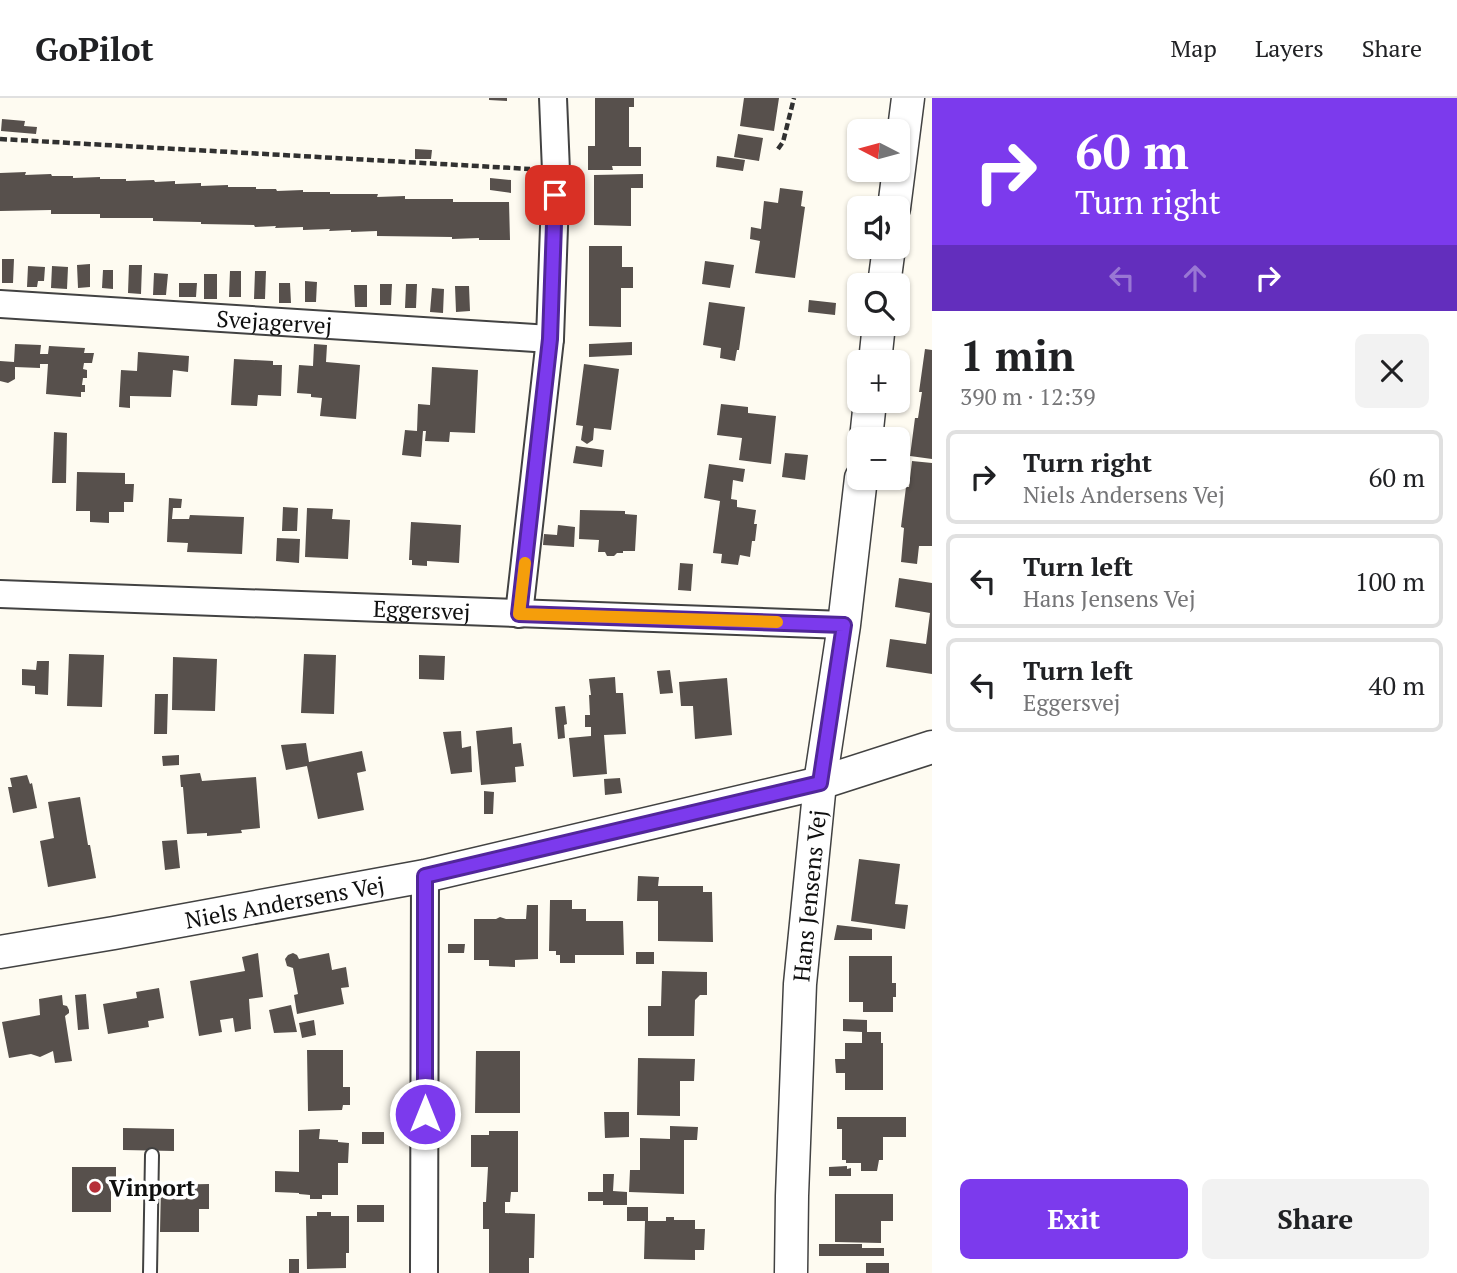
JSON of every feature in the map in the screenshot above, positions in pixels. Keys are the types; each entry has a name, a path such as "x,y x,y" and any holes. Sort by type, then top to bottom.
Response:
{"street":[{"path":"519,614 550,339 556,171 553,98"},
{"path":"896,196 908,98"},
{"name":"Svejagervej","path":"0,304 550,339"},
{"name":"Hans Jensens Vej","path":"792,1273 792,1196 800,984 820,783 844,625 861,490"},
{"name":"Eggersvej","path":"0,594 844,625"},
{"name":"Niels Andersens Vej","path":"0,951 425,876 820,783 932,747"},
{"path":"424,1273 425,876"}],"lane":[{"path":"150,1273 152,1156"}],"path":[{"path":"778,149 783,142 794,98"},
{"path":"0,139 556,171"}],"building":[{"path":"507,98 507,101 489,100"},
{"path":"595,98 634,98 634,107 629,107 629,147 641,147 641,166 612,166 613,170 588,170 588,146 595,146"},
{"path":"744,98 779,98 774,131 740,126"},
{"path":"2,119 25,121 24,126 37,127 36,134 1,131"},
{"path":"738,134 763,138 759,161 734,157"},
{"path":"415,149 432,150 431,159 415,159"},
{"path":"717,156 745,160 743,171 716,167"},
{"path":"26,172 25,175 175,181 175,184 201,183 201,186 228,185 277,191 378,194 377,197 453,199 453,202 509,202 510,240 377,236 377,231 303,230 303,227 275,228 276,226 153,221 153,218 100,218 100,214 51,214 51,210 0,211 0,173"},
{"path":"643,174 643,188 631,188 631,226 594,225 594,175"},
{"path":"490,178 511,180 511,193 490,190"},
{"path":"780,188 803,191 801,206 805,207 795,278 755,273 760,241 750,239 751,227 761,229 764,201 778,203"},
{"path":"589,246 622,246 622,267 633,267 633,288 621,288 621,327 589,326"},
{"path":"2,259 14,259 13,283 2,283"},
{"path":"705,261 734,265 730,288 702,284"},
{"path":"90,264 90,287 78,288 77,265"},
{"path":"129,265 142,265 141,294 128,293"},
{"path":"28,266 45,267 44,281 38,281 37,287 27,287"},
{"path":"52,266 68,267 67,289 51,288"},
{"path":"103,270 113,270 113,289 102,288"},
{"path":"230,271 241,271 241,297 229,297"},
{"path":"255,271 266,271 265,299 254,299"},
{"path":"154,273 168,274 166,295 153,295"},
{"path":"204,274 217,274 217,299 204,299"},
{"path":"305,281 317,282 316,302 305,302"},
{"path":"179,283 197,283 196,297 179,297"},
{"path":"279,283 290,283 291,303 279,303"},
{"path":"380,284 392,284 391,305 380,305"},
{"path":"406,284 417,284 416,308 405,308"},
{"path":"354,285 367,285 367,307 355,307"},
{"path":"455,286 469,286 470,311 456,312"},
{"path":"432,288 444,289 443,313 430,312"},
{"path":"809,300 836,303 835,315 808,312"},
{"path":"709,302 745,307 735,361 720,358 721,348 703,345"},
{"path":"632,342 632,355 589,357 589,344"},
{"path":"15,344 41,345 40,354 48,354 49,346 85,348 84,353 94,353 92,363 84,363 83,369 87,370 87,378 83,378 82,385 85,385 85,392 81,392 81,397 46,394 48,364 40,364 40,368 15,367 15,379 8,383 0,381 0,361 14,362"},
{"path":"314,344 327,345 326,362 360,365 356,419 320,416 322,398 297,393 299,365 313,366"},
{"path":"925,349 932,350 932,459 910,456 922,392 919,392"},
{"path":"138,352 189,356 188,372 173,370 171,397 130,396 130,408 119,407 121,370 137,371"},
{"path":"234,359 273,361 273,365 282,365 281,396 258,395 257,406 231,405"},
{"path":"584,364 619,369 611,430 594,428 593,440 587,444 581,440 583,426 576,425"},
{"path":"432,367 478,370 475,433 450,432 449,442 425,441 426,431 423,431 421,457 402,455 405,430 417,431 418,404 430,405"},
{"path":"721,404 748,407 748,413 776,416 771,464 739,460 742,438 717,435"},
{"path":"54,432 67,433 66,483 52,483"},
{"path":"576,446 604,450 602,467 573,463"},
{"path":"785,453 808,455 805,480 782,477"},
{"path":"912,461 932,463 932,546 919,546 917,564 901,562 904,528 901,527 906,490 910,490"},
{"path":"709,464 745,469 743,482 733,480 731,499 737,500 737,507 756,510 754,524 757,524 750,557 740,555 738,565 721,563 722,554 713,553 720,501 704,498"},
{"path":"77,472 125,473 125,484 134,484 133,502 124,502 124,512 109,512 109,523 90,522 90,511 76,511"},
{"path":"169,498 182,499 181,508 173,508 172,519 189,519 190,515 244,517 242,554 187,552 188,543 167,542"},
{"path":"283,507 298,508 297,531 282,531"},
{"path":"307,508 333,509 332,519 350,520 348,559 305,557"},
{"path":"580,510 625,511 625,514 637,515 635,551 623,551 607,556 605,552 598,552 599,540 579,539"},
{"path":"411,522 461,525 459,563 427,561 427,566 412,565 412,560 409,560"},
{"path":"558,525 575,527 574,547 543,545 544,534 557,535"},
{"path":"277,538 300,539 299,563 276,561"},
{"path":"680,563 693,564 691,591 678,590"},
{"path":"899,578 932,583 932,674 886,667 890,639 926,644 930,613 895,607"},
{"path":"69,654 104,655 102,707 67,706"},
{"path":"304,654 336,655 334,714 301,713"},
{"path":"419,655 445,656 444,680 419,679"},
{"path":"173,657 217,659 215,711 172,710"},
{"path":"37,661 49,661 48,695 35,694 35,686 22,685 22,669 36,670"},
{"path":"670,670 673,693 660,694 657,671"},
{"path":"615,677 616,693 623,693 626,734 604,735 607,774 573,777 569,738 591,736 591,727 585,727 585,715 590,715 589,679"},
{"path":"727,678 732,735 695,739 693,706 681,706 679,682"},
{"path":"155,694 168,694 167,734 154,734"},
{"path":"565,706 565,738 558,739 555,707"},
{"path":"512,727 513,744 521,743 524,766 515,767 516,782 481,785 476,731"},
{"path":"461,731 462,748 471,746 472,772 451,774 443,732"},
{"path":"306,743 309,762 362,751 366,771 357,773 364,810 318,819 307,766 286,770 281,745"},
{"path":"179,755 179,765 163,766 162,756"},
{"path":"200,773 202,781 256,777 260,828 241,830 242,833 207,836 207,833 187,834 180,775"},
{"path":"27,775 30,784 32,783 37,808 13,813 8,787 12,787 10,778"},
{"path":"620,778 622,793 605,795 604,779"},
{"path":"484,791 494,792 493,814 484,814"},
{"path":"80,797 96,878 48,887 40,841 54,838 48,802"},
{"path":"177,840 180,868 165,870 162,841"},
{"path":"859,859 900,864 895,904 908,905 905,929 851,921"},
{"path":"638,876 659,877 658,886 703,886 703,892 712,892 713,942 658,941 658,901 637,901"},
{"path":"550,900 572,900 572,909 586,909 586,921 623,921 624,955 575,955 575,963 560,963 560,955 556,955 556,951 549,951"},
{"path":"527,905 538,905 538,959 515,960 515,967 489,966 489,960 474,960 474,919 526,919"},
{"path":"837,925 872,929 872,940 834,940"},
{"path":"448,944 465,944 464,953 448,953"},
{"path":"636,952 654,952 654,964 636,964"},
{"path":"258,953 263,997 249,999 251,1029 235,1032 233,1018 220,1020 222,1032 199,1036 190,981 245,971 242,957"},
{"path":"293,953 299,959 329,953 332,970 346,967 349,987 341,988 344,1004 297,1014 294,995 298,994 293,968 287,966 285,959"},
{"path":"849,956 892,956 892,983 896,983 893,1012 863,1012 863,1002 849,1002"},
{"path":"662,971 707,972 707,995 700,995 695,1000 694,1036 648,1036 648,1006 661,1006"},
{"path":"159,988 164,1018 148,1021 149,1027 108,1034 103,1004 137,998 136,992"},
{"path":"86,994 89,1029 78,1030 75,995"},
{"path":"62,995 63,1005 69,1010 65,1016 72,1061 55,1063 53,1051 40,1057 31,1054 9,1058 2,1022 40,1015 39,999"},
{"path":"291,1005 297,1032 274,1033 269,1010"},
{"path":"843,1019 867,1020 867,1032 881,1032 883,1090 845,1090 845,1073 836,1073 835,1059 845,1059 845,1043 862,1043 862,1032 843,1031"},
{"path":"314,1020 316,1035 302,1038 299,1023"},
{"path":"307,1050 343,1050 343,1087 350,1087 350,1105 343,1105 342,1110 308,1111"},
{"path":"476,1051 520,1051 520,1113 475,1113"},
{"path":"638,1058 695,1059 694,1081 680,1081 680,1116 637,1115"},
{"path":"604,1112 629,1112 629,1137 605,1138"},
{"path":"837,1117 906,1117 906,1137 883,1137 883,1160 879,1160 877,1171 861,1171 861,1163 846,1163 846,1160 842,1160 842,1129 837,1129"},
{"path":"670,1126 698,1127 697,1140 684,1140 684,1194 629,1192 630,1170 640,1170 640,1138 670,1139"},
{"path":"123,1128 174,1129 174,1151 123,1150"},
{"path":"320,1129 319,1139 349,1143 348,1163 338,1163 338,1195 322,1195 322,1199 310,1199 310,1195 275,1192 275,1171 299,1172 299,1130"},
{"path":"489,1131 518,1131 518,1192 511,1192 510,1202 505,1202 505,1213 535,1214 534,1258 529,1258 529,1273 489,1273 489,1229 483,1229 483,1202 486,1202 488,1167 471,1167 471,1135 489,1135"},
{"path":"362,1132 384,1132 384,1144 362,1144"},
{"path":"847,1166 847,1169 851,1168 851,1176 829,1176 829,1167"},
{"path":"72,1167 116,1167 116,1186 111,1186 111,1212 72,1212"},
{"path":"603,1174 614,1174 613,1191 627,1192 627,1205 603,1205 603,1201 588,1201 588,1192 603,1192"},
{"path":"209,1184 209,1209 199,1209 199,1232 160,1232 161,1185"},
{"path":"835,1194 893,1194 893,1221 881,1221 881,1243 835,1242"},
{"path":"357,1205 384,1205 384,1222 357,1222"},
{"path":"627,1207 648,1207 648,1221 666,1221 666,1217 674,1217 674,1220 695,1220 695,1229 705,1229 704,1250 695,1250 695,1260 644,1259 645,1221 627,1221"},
{"path":"317,1212 331,1212 331,1216 349,1216 349,1253 346,1253 346,1268 307,1269 306,1216 317,1216"},
{"path":"819,1244 862,1244 862,1248 884,1248 884,1256 819,1256"},
{"path":"289,1259 299,1259 299,1273 289,1273"},
{"path":"866,1263 889,1263 889,1273 866,1273"}],"slow traffic":[{"path":"525,563 519,614 777,622"}],"place":[{"name":"Vinport","path":"95,1187"}],"route":[{"path":"425,1114 425,876 820,783 844,625 519,614 550,339 555,195"}]}
